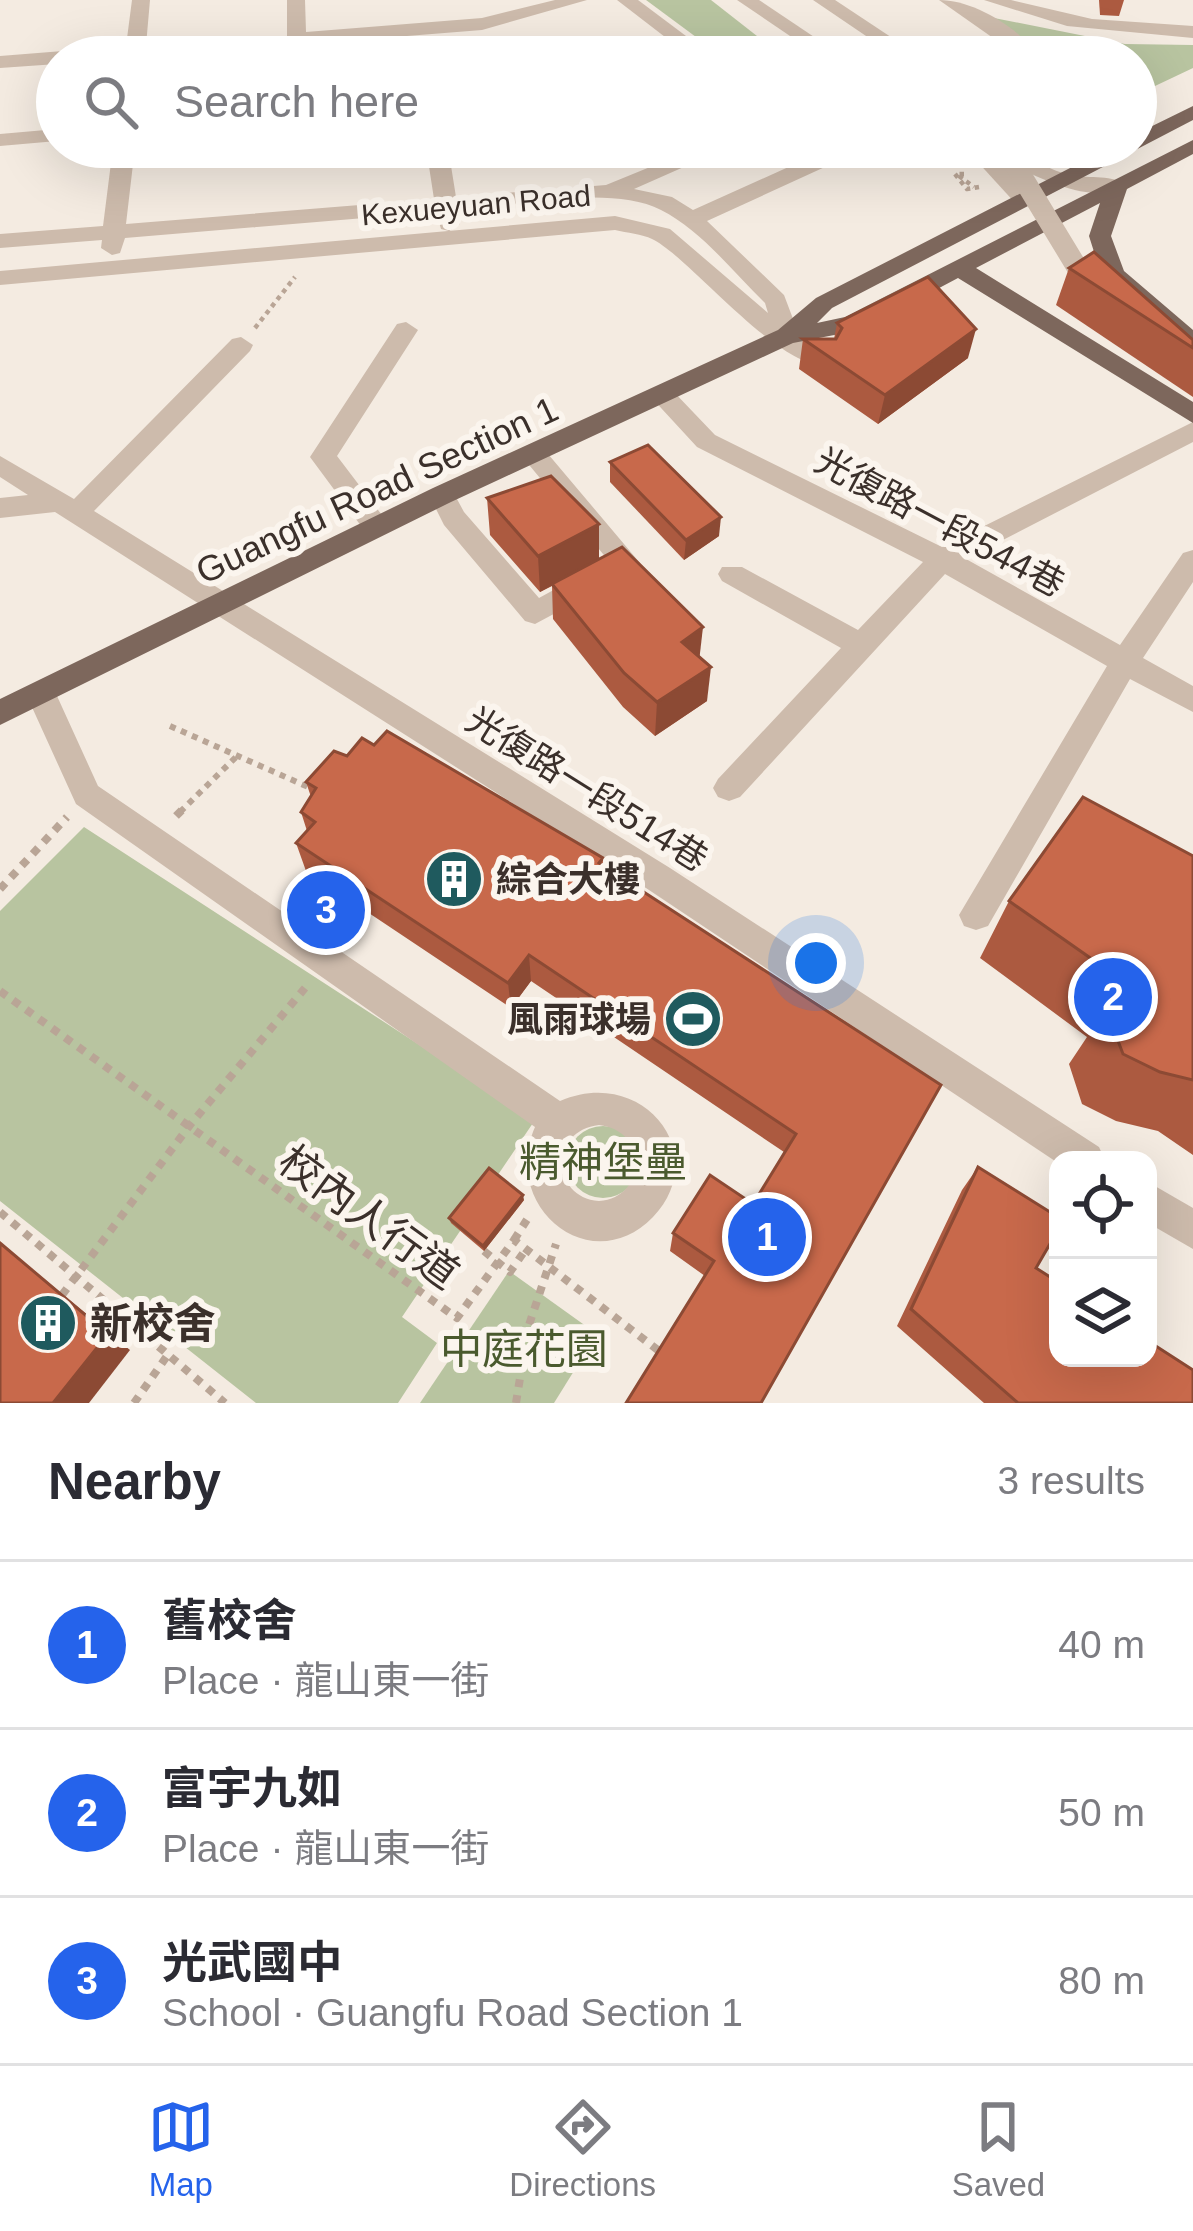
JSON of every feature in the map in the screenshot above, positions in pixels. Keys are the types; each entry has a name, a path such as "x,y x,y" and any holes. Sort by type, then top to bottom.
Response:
{"main road":[{"path":"1157,131 1193,112"},
{"name":"Guangfu Road Section 1","path":"1157,165 1193,146"},
{"name":"Guangfu Road Section 1","path":"0,713 442,495 787,335 824,303 1078,168"},
{"name":"Guangfu Road Section 1","path":"787,335 850,324 1151,168"},
{"path":"1117,186 1100,236 1113,274 1193,343"},
{"path":"958,268 1193,414"}],"street":[{"path":"137,36 141,0"},
{"path":"296,0 296,36"},
{"path":"389,36 482,24 578,0"},
{"path":"626,0 669,36"},
{"path":"746,0 802,36"},
{"path":"764,0 816,36"},
{"path":"822,0 878,36"},
{"path":"948,0 1006,36"},
{"path":"993,0 1033,15 1115,30 1193,32"},
{"path":"0,62 36,59"},
{"path":"0,140 36,137"},
{"path":"110,268 122,168"},
{"path":"440,168 452,238"},
{"path":"610,190 665,168"},
{"path":"692,219 795,168"},
{"path":"995,168 1025,200"},
{"path":"1015,168 1078,269 1126,320 1193,367"},
{"path":"1038,168 1061,181 1117,186"},
{"path":"1106,168 1117,186"},
{"name":"Kexueyuan Road","path":"0,241 610,190 664,202 692,219 776,300 787,335"},
{"name":"Kexueyuan Road","path":"0,278 615,223 662,234 736,303 787,335"},
{"path":"377,527 323,457 406,330"},
{"path":"787,335 820,358"},
{"path":"0,508 67,507 241,345"},
{"name":"光復路一段544巷","path":"663,396 706,441 942,560 1190,694"},
{"path":"729,788 942,560 1193,431"},
{"path":"442,495 454,518 536,614 626,563 534,454"},
{"name":"光復路一段514巷","path":"0,465 1072,1151"},
{"path":"976,915 1125,662 1193,560"},
{"path":"732,574 862,646"},
{"path":"41,694 87,795 560,1123"},
{"path":"594,1107 613,1109 644,1130 653,1147 652,1185 641,1203 607,1221 571,1214 556,1203 542,1171 549,1137 560,1123 594,1107"},
{"path":"1157,1207 1193,1230"}],"path":[{"path":"241,345 317,250"},
{"path":"170,725 329,796"},
{"path":"152,839 238,754"},
{"path":"0,889 87,795"},
{"path":"62,1295 190,1125 371,913"},
{"name":"校內人行道","path":"0,991 457,1318 514,1240 526,1249"},
{"path":"0,1212 225,1403"},
{"path":"516,1403 546,1264 571,1214"},
{"path":"484,1251 510,1272 526,1249 663,1354"},
{"path":"134,1403 167,1356"}],"green space":[{"path":"646,0 711,0 757,36 695,36"},
{"path":"989,17 1085,36 1016,36"},
{"path":"1157,44 1193,45 1193,68 1157,85"},
{"path":"84,827 535,1120 402,1317 437,1343 398,1403 256,1403 0,1201 0,911"},
{"name":"精神堡壘","path":"603,1126 629,1136 639,1162 629,1188 603,1198 577,1188 567,1162 577,1136"},
{"name":"中庭花園","path":"509,1271 597,1334 554,1403 420,1403"}],"building":[{"path":"1094,252 1193,340 1193,348 1069,268"},
{"path":"928,277 976,329 885,395 803,339 836,339 842,328 837,323"},
{"path":"648,445 721,517 686,540 610,462"},
{"path":"551,476 599,524 538,556 487,498"},
{"path":"622,547 703,627 682,642 711,667 657,702 624,673 552,584"},
{"path":"387,731 603,858 599,863 941,1085 761,1403 626,1403 714,1261 673,1233 710,1175 753,1204 796,1134 529,955 508,983 296,843 315,822 301,812 316,788 306,782 334,751 347,756 362,738 374,745"},
{"path":"1083,797 1193,856 1193,1080 1160,1072 1123,1054 1107,1012 1126,983 1009,901"},
{"path":"978,1167 1049,1211 1049,1246 1036,1268 1049,1276 1049,1367 1157,1367 1157,1347 1193,1370 1193,1403 1018,1403 911,1309"},
{"path":"489,1168 523,1195 483,1246 449,1218"},
{"name":"新校舍","path":"0,1243 108,1334 53,1403 0,1403"}],"place":[{"name":"綜合大樓","path":"454,879"},
{"name":"光武國中","path":"326,910"},
{"name":"富宇九如","path":"1113,997"},
{"name":"風雨球場","path":"693,1019"},
{"name":"舊校舍","path":"767,1237"},
{"name":"新校舍","path":"48,1323"}]}
